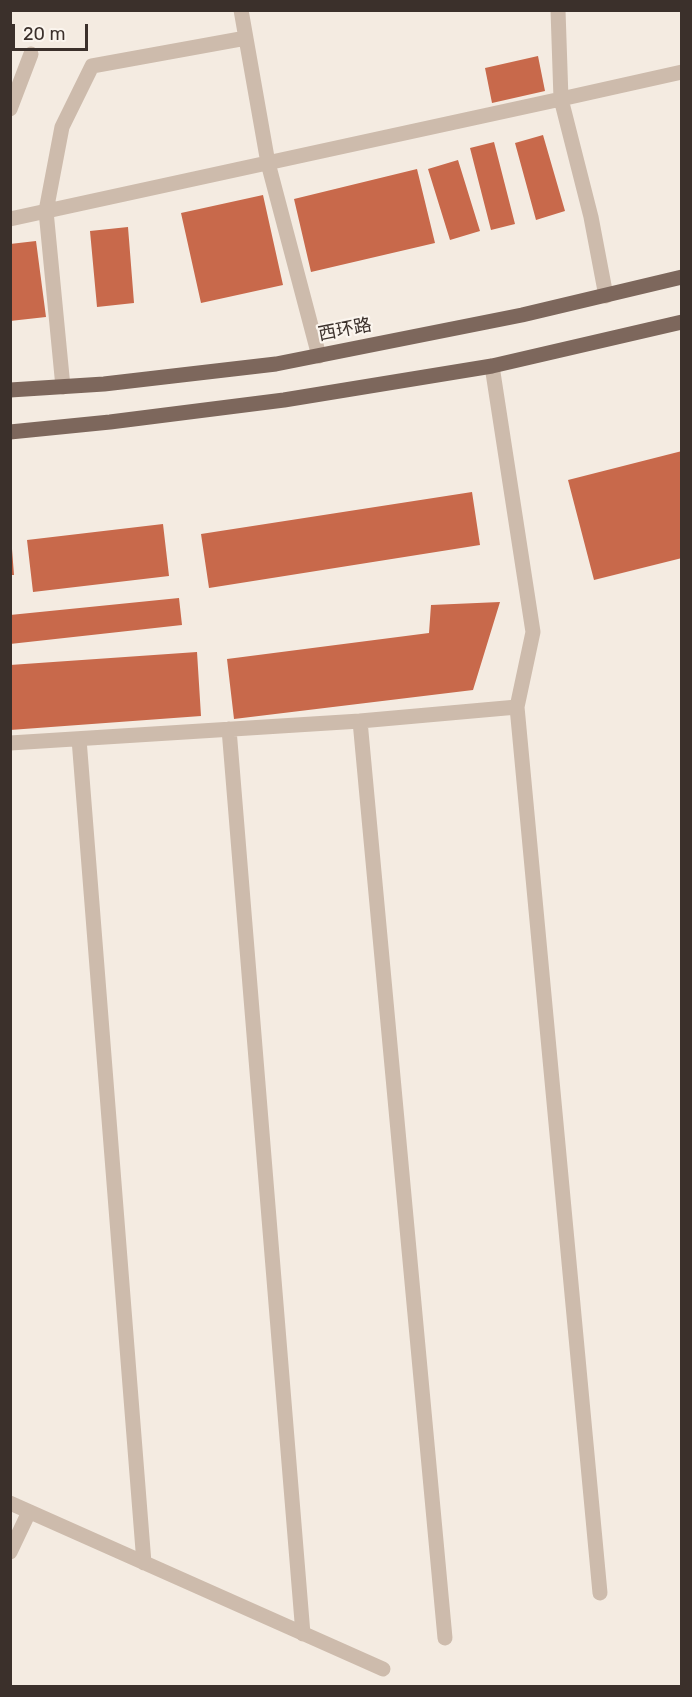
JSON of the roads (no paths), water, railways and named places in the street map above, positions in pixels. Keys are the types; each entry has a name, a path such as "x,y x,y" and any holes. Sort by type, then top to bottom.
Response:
{"main road":[{"name":"西环路","path":"10,390 104,384 276,364 522,315 681,278"},
{"path":"10,432 284,400 492,366 681,322"}],"street":[{"path":"241,10 268,163 319,356"},
{"path":"558,10 561,99 591,218 606,296"},
{"path":"63,387 46,212 62,127 92,66 246,38"},
{"path":"10,109 31,54"},
{"path":"10,219 681,72"},
{"path":"492,366 533,632 517,707 600,1593"},
{"path":"10,743 360,721 517,707"},
{"path":"360,721 445,1638"},
{"path":"229,729 303,1634"},
{"path":"79,739 144,1563"},
{"path":"10,1503 383,1669"},
{"path":"10,1552 29,1512"}]}
